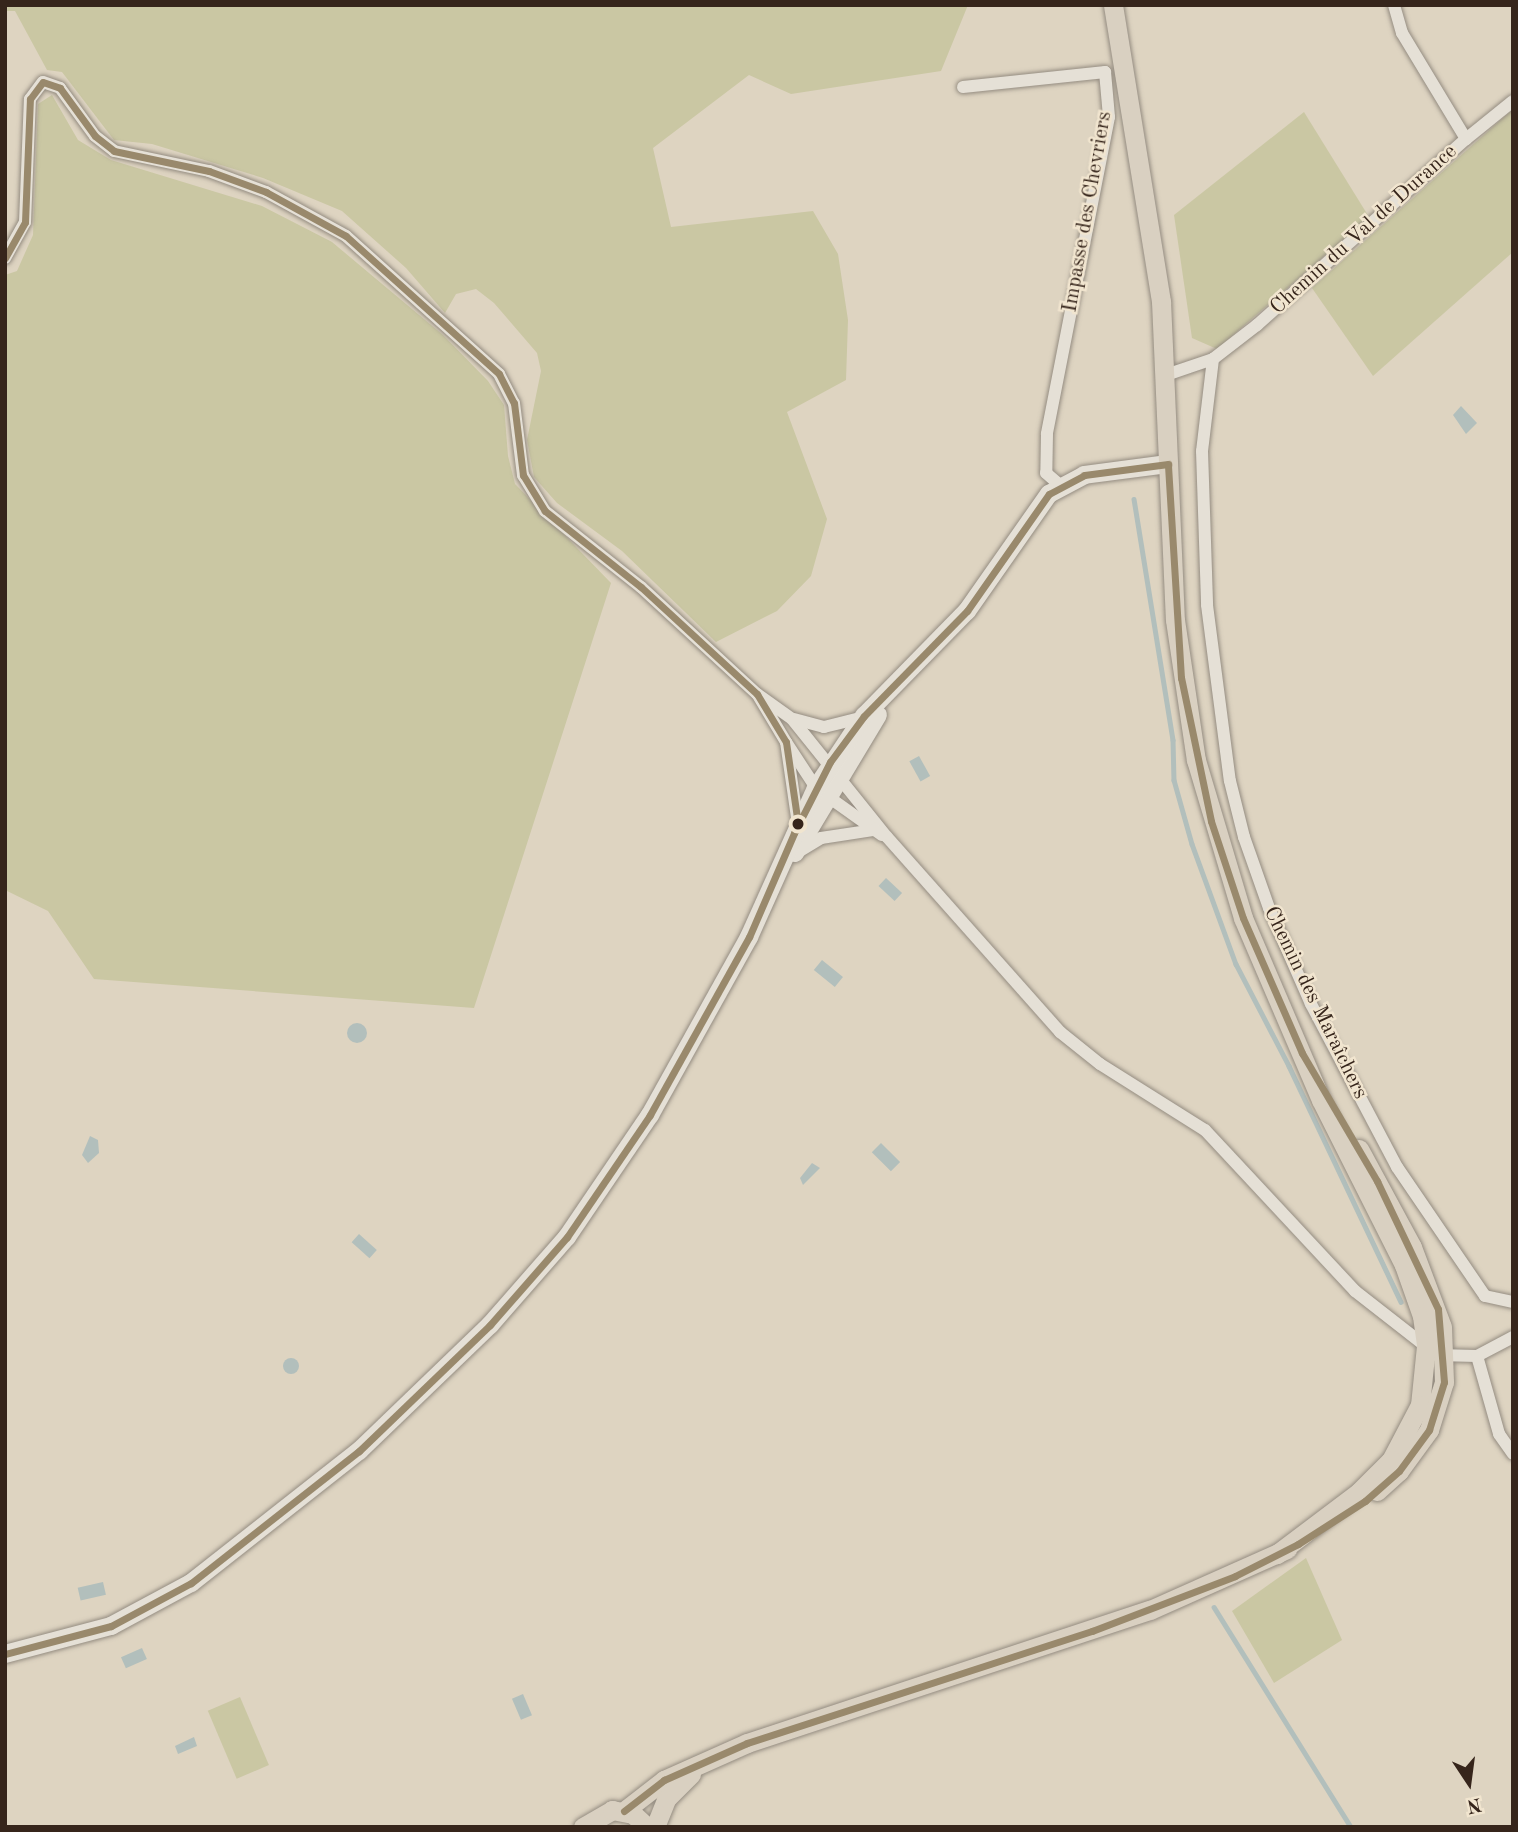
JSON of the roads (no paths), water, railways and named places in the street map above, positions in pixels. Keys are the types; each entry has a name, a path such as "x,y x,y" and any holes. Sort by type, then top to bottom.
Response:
{"main road":[{"path":"1114,5 1154,243 1166,375 1176,633 1196,760 1243,918 1301,1053 1414,1290 1426,1346 1424,1384 1412,1427 1391,1460 1349,1501 1277,1554"},
{"path":"583,1827 600,1813 624,1811 664,1780 716,1756 803,1723 1139,1614 1277,1554 1334,1522 1399,1471 1429,1430 1444,1382 1438,1309 1412,1247 1301,1053"},
{"path":"655,1827 677,1786 716,1756"},
{"path":"624,1811 647,1827"}],"street":[{"name":"Chemin du Val de Durance","path":"1166,375 1213,359 1301,289 1466,139 1402,33 1394,5"},
{"name":"Impasse des Chevriers","path":"962,87 1105,72 1109,117 1047,434 1045,473 1060,486"},
{"path":"5,258 24,222 30,99 43,82 60,88 94,136 114,151 209,171 266,192 329,223 499,374 514,403 523,475 545,511 641,587 757,694 792,719 836,769 887,837 1060,1032 1100,1064 1205,1130 1355,1291 1426,1346 1444,1358 1477,1356 1513,1338"},
{"path":"1466,139 1513,101"},
{"name":"Chemin des Maraîchers","path":"1213,359 1202,451 1207,605 1228,768 1244,837 1269,908 1311,1004 1397,1167 1485,1296 1513,1302"},
{"path":"836,769 864,716 893,690 967,611 1027,519 1060,486 1107,470 1168,464"},
{"path":"5,1654 111,1626 191,1583 359,1451 490,1325 567,1237 650,1115 721,992 778,875 798,824 893,690"},
{"path":"757,694 821,793 887,837"},
{"path":"792,719 824,727 864,716"},
{"path":"786,742 798,824"},
{"path":"778,875 795,854 821,793"},
{"path":"795,854 821,838 874,830"},
{"path":"1477,1356 1499,1434 1513,1454"},
{"path":"1424,1384 1444,1358"}],"waterway":[{"path":"1134,499 1173,740 1174,780 1192,844 1236,964 1289,1066 1401,1302"},
{"path":"1214,1607 1351,1827"}]}
